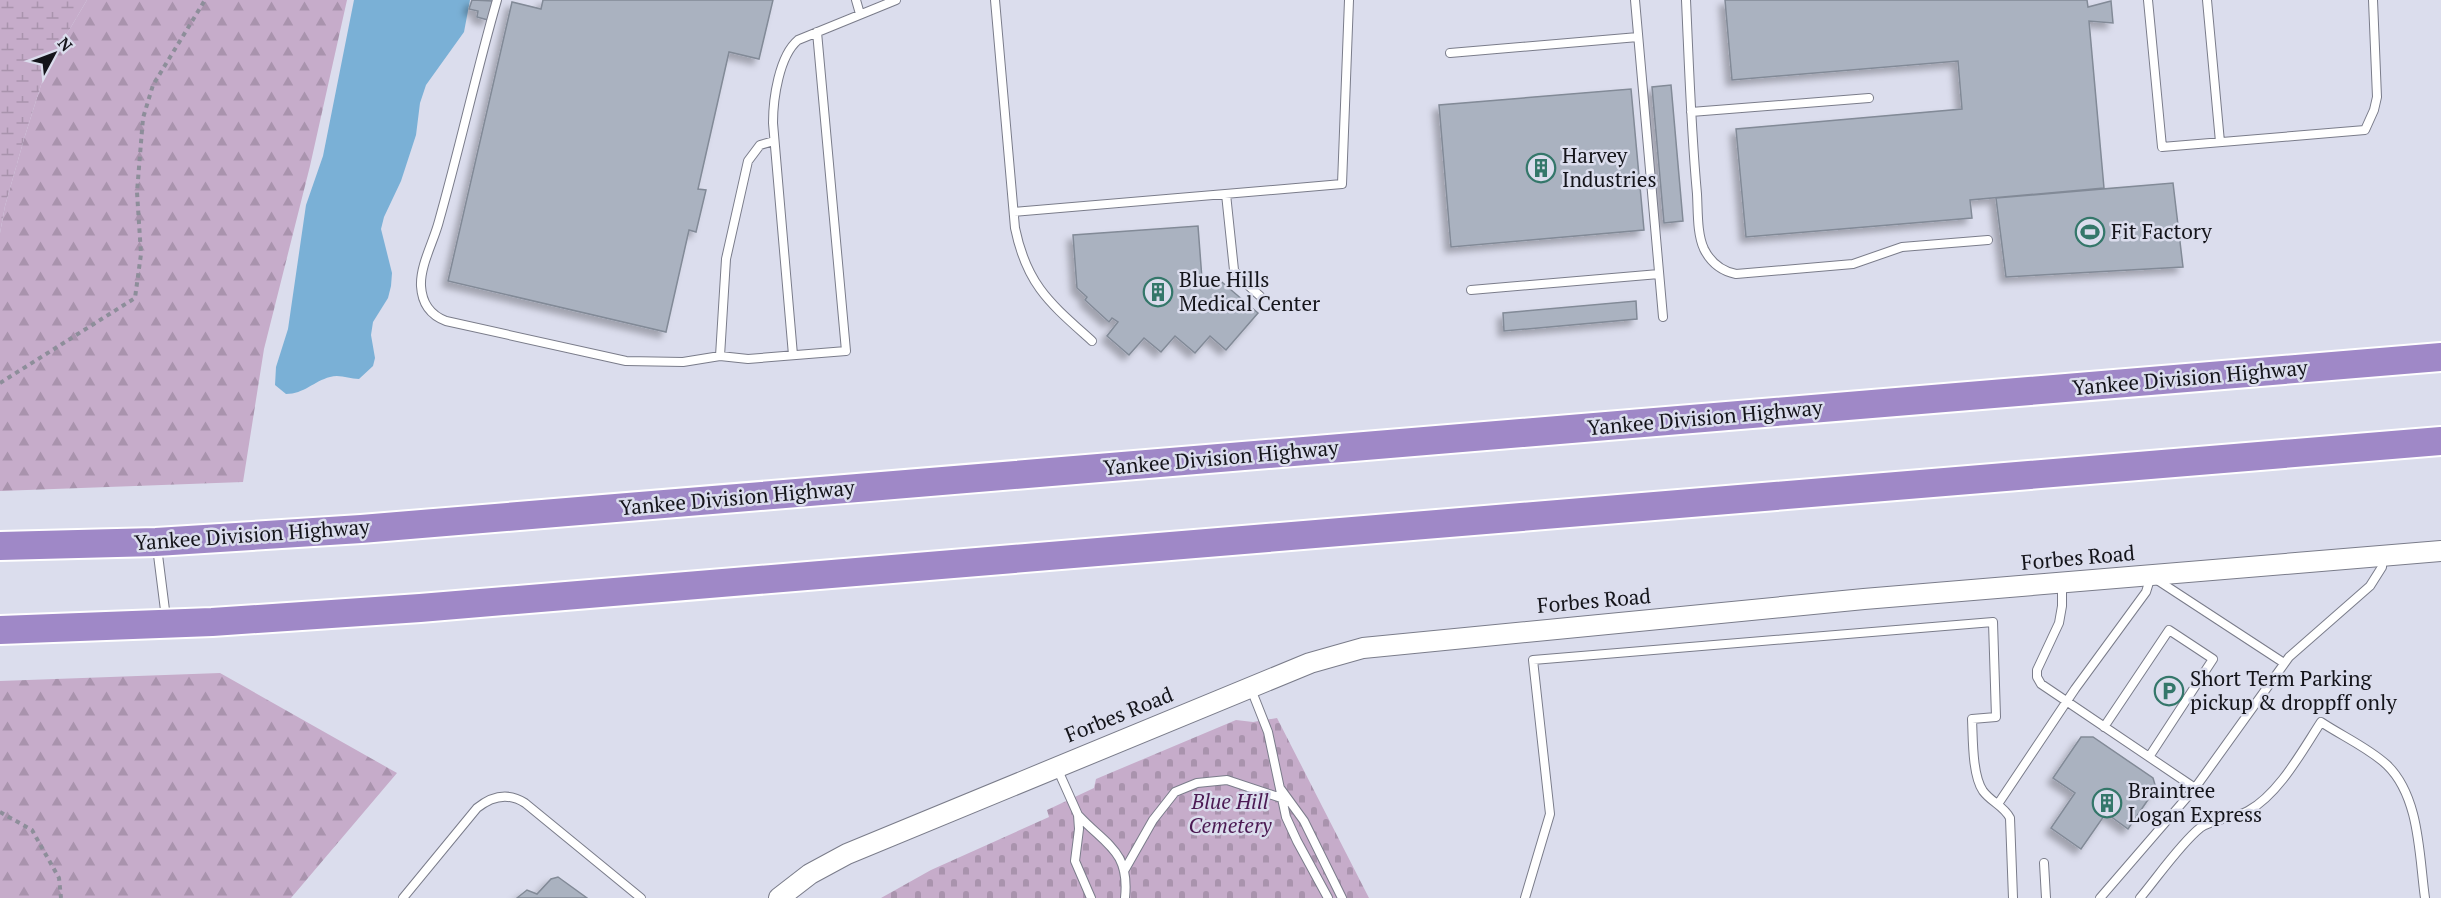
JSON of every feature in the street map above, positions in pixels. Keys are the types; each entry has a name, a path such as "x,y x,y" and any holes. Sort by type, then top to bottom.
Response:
{"highway":[{"name":"Yankee Division Highway","path":"0,546 156,542 576,512 2441,357"},
{"path":"0,630 281,618 466,604 2441,441"}],"street":[{"name":"Forbes Road","path":"779,898 823,867 847,854 1251,687 1329,657 1363,648 1395,643 1618,624 1864,599 2441,551"}],"lane":[{"path":"497,0 421,287 428,308 446,321 614,360 683,362 720,356 748,359 846,351 817,32"},
{"path":"856,0 860,14"},
{"path":"794,355 774,141 773,108 784,60 789,49 798,40 896,0"},
{"path":"995,0 1014,212 1020,248 1033,281 1056,309 1092,341"},
{"path":"1014,212 1341,184 1349,0"},
{"path":"1635,0 1664,317"},
{"path":"1686,0 1691,112 1701,242 1710,260 1727,272 1736,274 1853,264 1902,247 1988,240"},
{"path":"2148,0 2162,147 2365,130 2377,97 2373,0"},
{"path":"2208,0 2220,142"},
{"path":"1450,53 1638,37"},
{"path":"1691,112 1869,98"},
{"path":"720,356 726,259 748,161 760,145 774,141"},
{"path":"1226,194 1234,270 1260,296"},
{"path":"1471,290 1659,274"},
{"path":"156,542 166,623"},
{"path":"2100,898 2195,788 2284,663 2302,644 2370,586 2382,567 2383,555"},
{"path":"1998,804 2066,702 2146,592 2151,576 2284,663"},
{"path":"2062,584 2059,623 2037,670 2037,677 2041,684 2195,788"},
{"path":"1525,898 1551,814 1533,660 1993,622 1996,717 1972,719 1978,778 1985,793 2007,813 2011,824 2013,898"},
{"path":"2104,727 2169,630 2213,659 2148,757"},
{"path":"1251,687 1268,732 1281,798 1297,841 1328,898"},
{"path":"2140,898 2200,829 2214,821 2239,814 2261,801 2295,763 2321,722 2381,760 2397,777 2407,797 2414,824 2425,898"},
{"path":"1056,767 1077,815 1079,830 1075,861 1091,898"},
{"path":"1124,871 1153,820 1175,792 1197,783 1227,780 1281,798"},
{"path":"1279,787 1304,821 1342,898"},
{"path":"403,898 477,808 490,800 511,796 525,803 641,898"},
{"path":"1077,815 1110,844 1124,871 1125,898"},
{"path":"2044,863 2046,898"}],"path":[{"path":"0,383 135,298 141,254 137,192 143,118 153,85 204,0"},
{"path":"0,812 32,830 59,878 61,898"}],"green space":[{"path":"0,0 87,0 46,69 5,206 0,233"},
{"path":"87,0 347,0 310,166 264,349 243,482 0,491 0,233 5,206 46,69"},
{"path":"220,673 397,773 291,898 0,898 0,681"},
{"name":"Blue Hill Cemetery","path":"1277,718 1369,898 881,898 931,870 1049,817 1047,810 1094,788 1096,779 1236,720 1253,722"}],"water":[{"path":"354,0 470,0 464,32 426,85 420,103 416,135 401,181 384,217 381,229 392,273 388,298 373,322 371,335 375,358 373,366 359,379 334,376 298,392 286,394 275,385 276,367 288,329 306,205 323,156"}],"building":[{"path":"472,0 493,1 488,20 477,17 478,11 469,9"},
{"path":"543,0 773,0 759,59 729,52 698,189 706,190 696,232 689,230 666,332 448,281 512,2 541,9"},
{"path":"1725,0 2087,0 2088,7 2111,1 2113,23 2089,21 2104,188 1970,200 1972,218 1746,237 1736,129 1962,109 1958,61 1732,80"},
{"path":"1671,85 1683,221 1664,223 1652,87"},
{"name":"Harvey Industries","path":"1631,89 1644,230 1451,247 1439,105"},
{"name":"Fit Factory","path":"2173,183 2183,267 2006,277 1996,198"},
{"name":"Blue Hills Medical Center","path":"1198,226 1202,279 1209,285 1216,277 1258,313 1226,350 1210,336 1195,353 1175,336 1161,352 1144,338 1129,355 1107,336 1118,322 1112,318 1109,322 1085,300 1087,297 1077,288 1073,235"},
{"path":"1636,301 1637,319 1504,331 1503,313"},
{"name":"Braintree Logan Express","path":"2081,737 2093,737 2153,778 2156,788 2128,829 2106,813 2081,849 2051,828 2075,793 2053,778"},
{"path":"558,877 587,898 517,898 527,890 537,894 551,879"}],"place":[{"name":"Harvey Industries","path":"1541,168"},
{"name":"Fit Factory","path":"2090,232"},
{"name":"Blue Hills Medical Center","path":"1158,292"},
{"name":"Short Term Parking pickup & droppff only","path":"2169,691"},
{"name":"Braintree Logan Express","path":"2107,803"}]}
